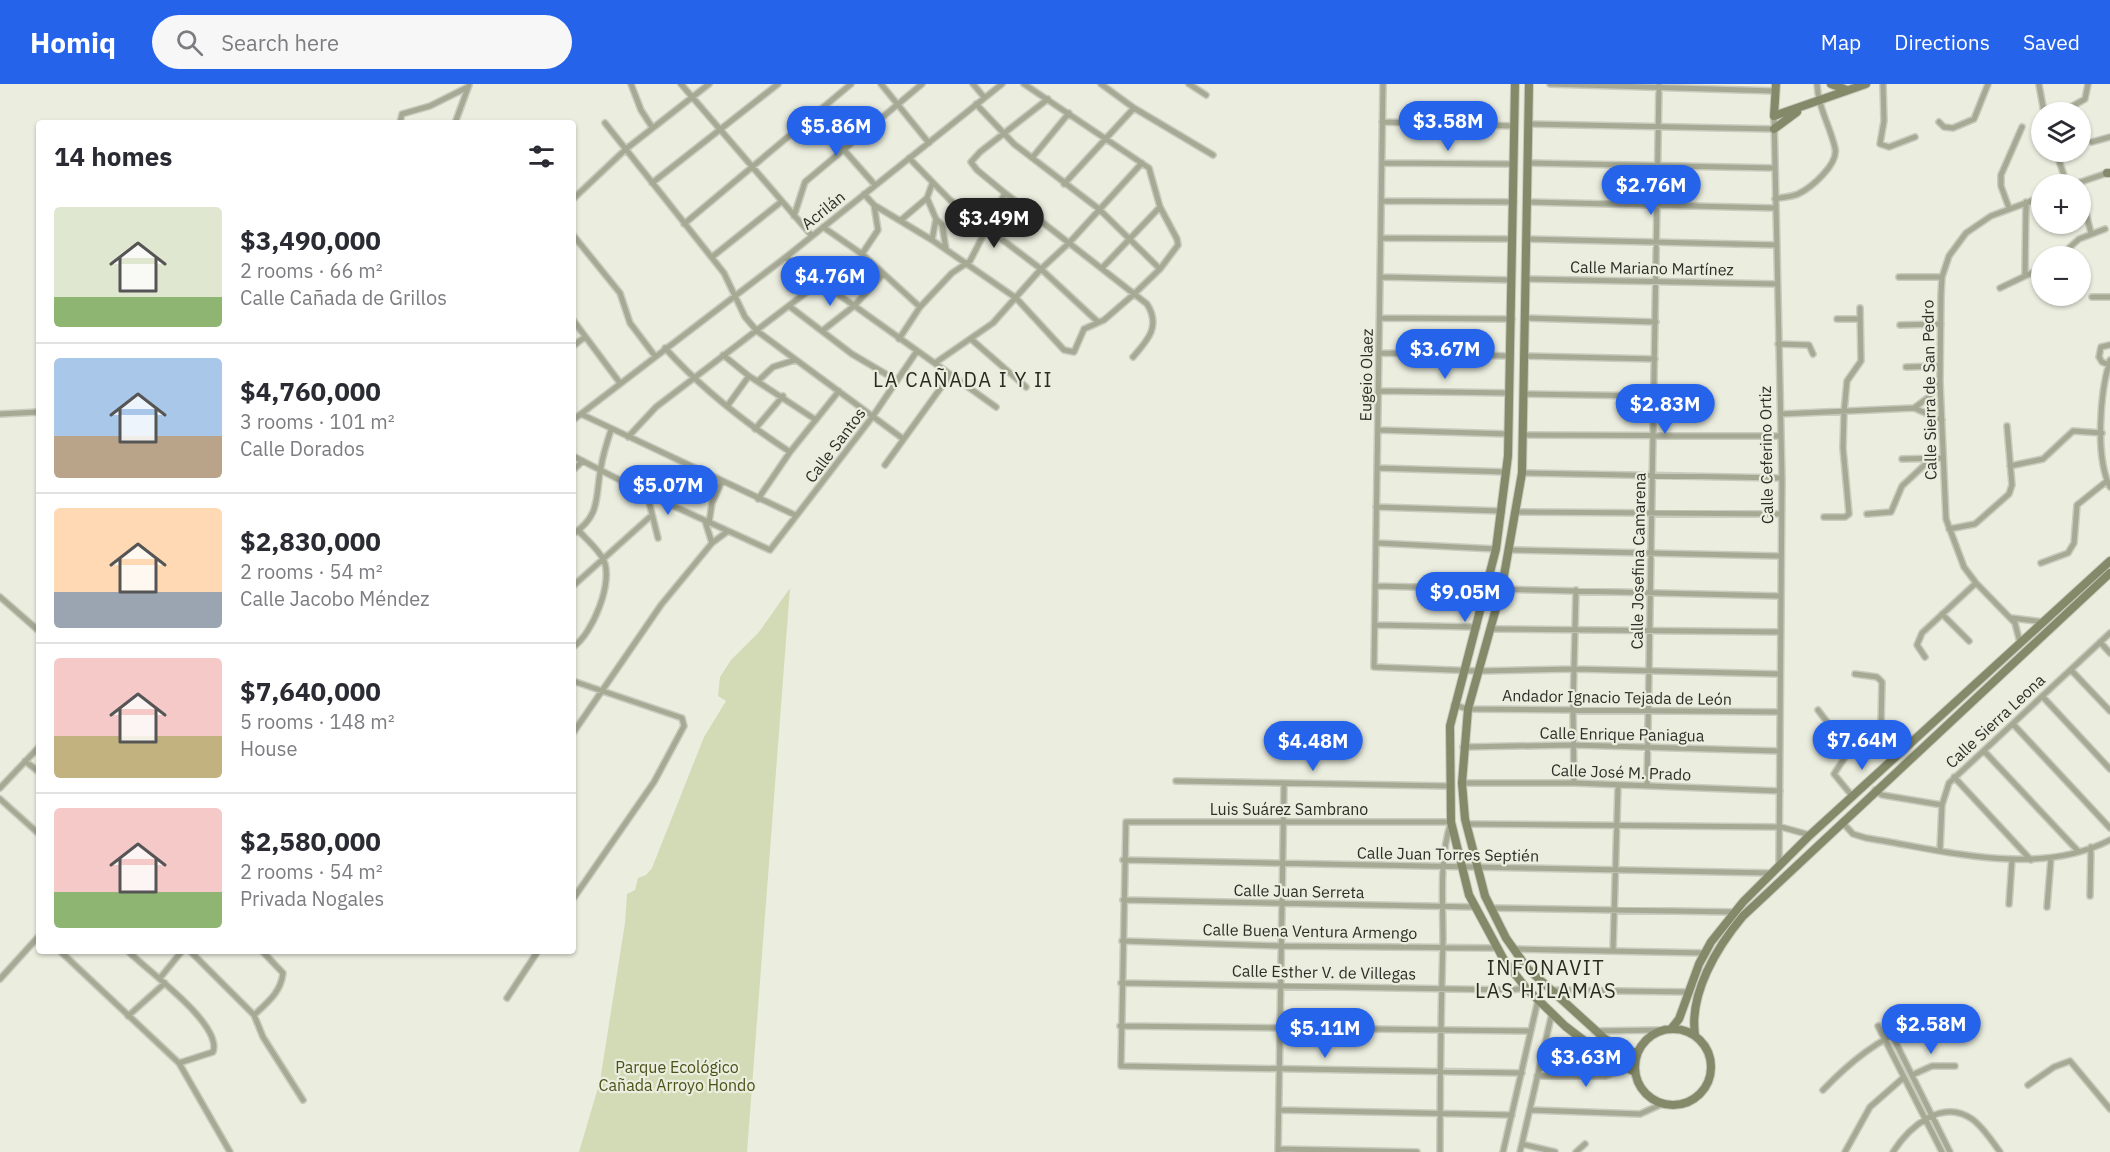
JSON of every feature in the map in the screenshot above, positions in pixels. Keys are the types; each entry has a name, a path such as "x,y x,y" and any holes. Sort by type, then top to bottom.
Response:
{"street":[{"path":"631,84 641,110 652,128"},
{"path":"681,84 812,236"},
{"path":"576,196 626,149 693,99 709,84"},
{"path":"652,183 778,84"},
{"path":"684,224 851,84"},
{"path":"881,84 929,143"},
{"path":"794,216 805,182 922,84"},
{"path":"974,84 984,97"},
{"name":"Acrilán","path":"576,418 664,348 786,257 1002,84"},
{"path":"864,194 874,205 946,249 1016,298 1066,352 1074,352 1084,329 1098,322 1133,295 1160,269 1178,244 1160,207 1152,174 1142,163 1024,84"},
{"path":"1101,84 1134,108 1213,155"},
{"path":"1189,84 1206,95"},
{"name":"Eugeio Olaez","path":"1383,84 1374,667 1463,671"},
{"path":"1515,84 1512,319 1507,472 1496,549 1450,726 1448,786 1451,822 1460,868 1475,907 1497,948 1526,988 1552,1013 1608,1059 1631,1071 1643,1092 1662,1104"},
{"path":"1529,84 1522,473 1518,512 1503,587 1468,709 1463,747 1462,783 1466,824 1476,868 1491,908 1527,968 1548,990 1594,1030 1625,1052 1637,1052"},
{"path":"1550,84 1775,87"},
{"path":"1775,198 1798,194 1807,189 1835,157 1835,148 1819,101 1817,84"},
{"path":"1831,84 1848,91"},
{"path":"1774,116 1866,84"},
{"path":"1883,84 1885,111 1880,144 1885,147 1893,146 1915,137"},
{"path":"1939,122 1944,127 1953,128 1974,119 1988,84"},
{"path":"2080,102 2085,99 2088,84"},
{"path":"401,120 402,114 429,106 469,85"},
{"path":"456,120 469,85"},
{"name":"Calle Josefina Camarena","path":"1647,786 1652,632 1659,85"},
{"path":"2039,85 2042,102"},
{"name":"Calle Ceferino Ortiz","path":"1775,87 1775,208 1782,478 1779,867"},
{"path":"1515,94 1529,95"},
{"path":"1048,99 971,162 977,170 1005,193 1147,304 1154,321 1151,334 1133,357"},
{"path":"976,104 1004,134 1032,158 1099,209 1160,269"},
{"path":"1064,184 1134,108"},
{"path":"1529,124 1774,129 1802,108"},
{"path":"1032,158 1069,113"},
{"path":"813,115 875,185"},
{"path":"1382,122 1514,126"},
{"path":"605,123 712,258 746,317 757,331 902,438"},
{"path":"2009,208 2001,175 2022,127"},
{"path":"2092,142 2110,137"},
{"path":"909,158 932,184 987,230 1041,269 1098,322"},
{"path":"935,363 993,323 1142,163"},
{"path":"1382,163 1514,164"},
{"path":"1528,163 1775,168"},
{"path":"2091,180 2109,173"},
{"path":"901,220 927,198 932,184"},
{"path":"899,339 920,308 952,273 968,264 1005,193"},
{"path":"927,198 936,219 942,225 946,249"},
{"name":"Calle Sierra de San Pedro","path":"2020,643 2019,629 1976,583 1960,560 1949,529 1945,507 1940,382 1942,277 1950,255 1966,233 1991,216 2031,200"},
{"path":"1381,201 1514,202"},
{"path":"712,258 781,202"},
{"path":"1527,202 1775,208"},
{"path":"2025,274 2026,202"},
{"path":"862,254 878,230 874,205"},
{"path":"1102,268 1160,207"},
{"path":"932,240 936,219"},
{"path":"823,227 862,254 920,308"},
{"path":"2091,233 2105,229"},
{"path":"2071,246 2089,234"},
{"path":"1381,238 1513,239"},
{"path":"576,239 620,293 630,323 655,356"},
{"path":"1526,239 1777,245"},
{"path":"786,257 996,407"},
{"path":"2000,288 2031,272"},
{"path":"822,331 854,306 884,274"},
{"path":"1381,277 1512,280"},
{"path":"1899,277 1942,277"},
{"name":"Calle Mariano Martínez","path":"1526,279 1777,284"},
{"path":"628,437 656,407 819,282"},
{"path":"2092,297 2110,297"},
{"path":"789,306 852,354 896,380"},
{"path":"1824,517 1845,517 1849,514 1843,448 1844,412 1847,381 1861,361 1860,308"},
{"path":"1381,318 1512,319"},
{"path":"1525,318 1656,322"},
{"path":"1837,319 1860,319"},
{"path":"576,324 620,383"},
{"path":"1899,325 1941,324"},
{"path":"576,344 585,337"},
{"path":"971,339 1026,387"},
{"path":"1778,344 1809,345 1813,354"},
{"path":"2041,563 2068,553 2074,543 2077,505 2109,484 2103,468 2102,434 2103,402 2109,362 2102,362 2099,357 2101,347 2110,345"},
{"path":"664,348 692,379 728,405 755,429 790,452"},
{"name":"Calle Santos","path":"728,531 770,550 795,514 817,491 873,416 917,351"},
{"path":"1380,353 1511,356"},
{"path":"723,355 749,376 783,396 816,420"},
{"path":"1524,356 1655,359"},
{"path":"758,381 773,367 795,360"},
{"path":"1906,367 1940,366"},
{"path":"885,465 902,438 950,375"},
{"path":"728,405 749,376"},
{"path":"1914,408 1929,397 1940,382"},
{"path":"758,499 790,452 839,391"},
{"path":"1380,391 1510,393"},
{"path":"1524,394 1654,396"},
{"path":"755,429 783,396"},
{"path":"2103,402 2110,404"},
{"path":"1781,414 1914,408 1942,420"},
{"path":"0,414 36,412"},
{"path":"581,414 758,499 795,514"},
{"path":"1949,529 1975,524 2006,499 2012,485 2007,426"},
{"path":"576,642 602,603 606,582 604,560 576,532 591,517 598,500 600,469 611,430"},
{"path":"1378,430 1509,434"},
{"path":"2010,466 2043,459 2073,431 2102,434"},
{"path":"1524,435 1781,436"},
{"path":"2102,447 2110,449"},
{"path":"576,457 647,494 728,531 712,543 661,605 576,729"},
{"path":"1902,459 1943,458"},
{"name":"Calle Sierra de San Pedro","path":"1867,514 1891,512 1902,486 1931,459"},
{"path":"576,468 584,461"},
{"path":"1377,468 1507,472"},
{"path":"1522,473 1782,478"},
{"path":"712,543 707,522 712,503 722,481"},
{"path":"647,494 658,538"},
{"path":"1376,507 1502,511"},
{"path":"1518,512 1781,514"},
{"path":"576,583 604,560 651,514"},
{"path":"1377,543 1496,549"},
{"path":"1511,550 1652,551 1780,556"},
{"path":"1671,1029 1679,1018 1705,953 1733,912 1810,835 2110,561"},
{"path":"1530,1110 1640,1114 1662,1104 1684,1104 1702,1093 1711,1073 1708,1052 1695,1035 1695,1010 1704,981 1728,934 1752,906 2110,573"},
{"path":"1925,657 1918,649 1919,637 1976,583"},
{"path":"1375,586 1503,587 1780,596"},
{"path":"1574,783 1576,590"},
{"path":"0,597 36,628"},
{"path":"1942,614 1969,641"},
{"path":"2010,617 2044,621"},
{"path":"1375,625 1477,627"},
{"path":"1492,629 1780,632"},
{"name":"Calle Sierra Leona","path":"1940,849 1942,805 1947,786 1954,777 2110,633"},
{"path":"2100,642 2110,653"},
{"path":"1463,671 1575,669 1780,674"},
{"path":"2071,670 2110,711"},
{"path":"1855,674 1877,676 1882,682 1881,725 1903,751"},
{"path":"576,682 682,718 684,726 654,782 576,895"},
{"path":"2042,696 2110,769"},
{"name":"Andador Ignacio Tejada de León","path":"1454,705 1468,709 1573,708 1780,712"},
{"path":"1818,710 1849,751 1834,774 1853,797"},
{"path":"1945,712 1952,718"},
{"path":"2013,724 2110,828"},
{"name":"Calle Enrique Paniagua","path":"1463,747 1573,745 1779,751"},
{"path":"0,788 36,750"},
{"path":"1984,751 2078,851"},
{"path":"26,761 36,769"},
{"path":"1954,777 2031,860"},
{"path":"1176,781 1448,786"},
{"path":"1284,783 1278,1150 1417,1152"},
{"name":"Calle José M. Prado","path":"1462,783 1574,783 1780,790"},
{"path":"1613,951 1618,786"},
{"path":"1875,790 1882,795 1942,805"},
{"path":"0,799 36,831"},
{"name":"Luis Suárez Sambrano","path":"1123,860 1124,825 1128,821 1451,822"},
{"path":"1440,1152 1443,867 1445,838 1451,822"},
{"path":"1842,822 1859,836 2012,860 2051,858 2110,840"},
{"path":"1466,824 1781,827 1810,835"},
{"path":"2090,896 2091,847"},
{"path":"2047,906 2051,858"},
{"path":"1123,860 1119,1064 1123,1067 1522,1073"},
{"name":"Calle Juan Torres Septién","path":"1123,860 1772,873"},
{"path":"2009,904 2012,860"},
{"name":"Calle Juan Serreta","path":"1123,900 1475,907"},
{"path":"1491,908 1733,912"},
{"path":"0,979 36,939"},
{"name":"Calle Buena Ventura Armengo","path":"1122,941 1282,946 1497,948"},
{"path":"1514,949 1705,953"},
{"path":"63,954 179,1063 230,1152"},
{"path":"132,954 160,978 202,1021 214,1043 213,1052 179,1063"},
{"path":"160,978 180,954"},
{"path":"193,954 254,1015 263,1037 303,1100"},
{"path":"254,1015 274,996 282,984 283,973 265,954"},
{"path":"507,998 535,954"},
{"path":"128,1016 165,983"},
{"name":"Calle Esther V. de Villegas","path":"1121,983 1281,984 1510,990 1526,988"},
{"path":"1548,990 1689,992"},
{"path":"1503,1152 1538,1000"},
{"path":"1520,1152 1552,1013"},
{"path":"1886,1023 1950,1152"},
{"path":"1823,1090 1850,1063 1884,1038 1915,1025"},
{"path":"1120,1026 1531,1031"},
{"path":"1878,1026 1942,1152"},
{"path":"1594,1030 1671,1029 1695,1035"},
{"path":"1631,1071 1637,1052 1650,1036 1662,1030"},
{"path":"2028,1085 2054,1067 2070,1061 2110,1109"},
{"path":"1912,1075 1932,1066 1955,1066"},
{"path":"1537,1076 1606,1076 1631,1071"},
{"path":"1845,1152 1870,1107 1903,1078"},
{"path":"1279,1110 1512,1115"},
{"path":"1893,1152 1906,1134 1925,1119 1932,1115 1949,1113 1968,1117 1979,1126 2000,1152"},
{"path":"1522,1144 1555,1152"},
{"path":"1576,1152 1585,1144"}],"green space":[{"name":"Parque Ecológico Cañada Arroyo Hondo","path":"790,588 747,1152 579,1152 600,1081 625,923 627,894 635,890 638,878 646,875 652,868 704,737 726,701 718,696 720,677 731,660 759,632"}],"district":[{"name":"LA CAÑADA I Y II","path":"963,379"},
{"name":"INFONAVIT LAS HILAMAS","path":"1546,978"}]}
